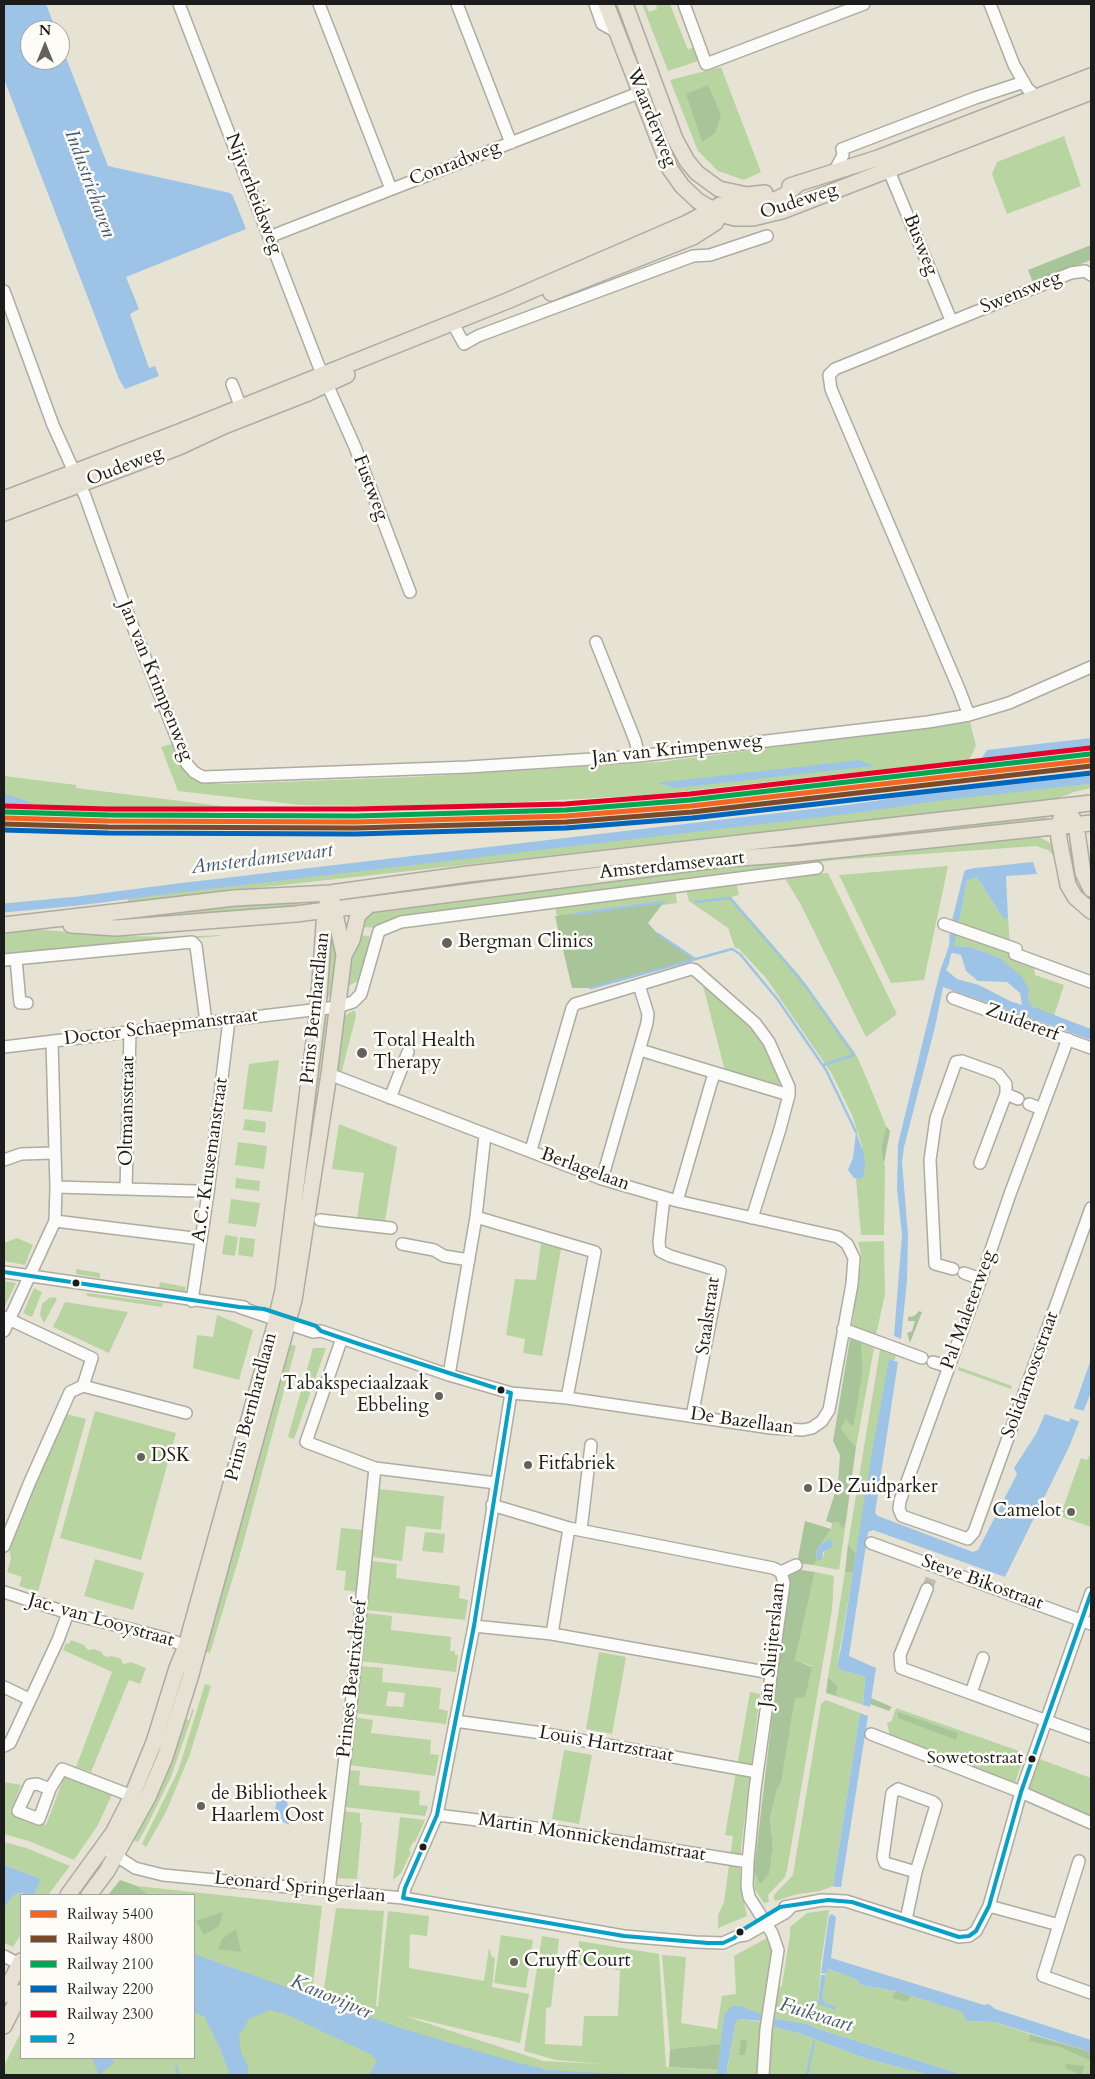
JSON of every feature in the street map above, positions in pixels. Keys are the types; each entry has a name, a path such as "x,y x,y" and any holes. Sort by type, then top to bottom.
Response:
{"main road":[{"name":"Waarderweg","path":"606,4 670,168 689,194 717,210"},
{"name":"Waarderweg","path":"625,4 680,150 691,167 715,187"},
{"name":"Oudeweg","path":"715,187 735,193 753,195 799,183 914,145 1091,76"},
{"name":"Oudeweg","path":"717,210 744,218 773,214 1091,92"},
{"name":"Oudeweg","path":"717,210 769,202 786,195 799,183"},
{"path":"715,187 717,210"},
{"name":"Oudeweg","path":"4,514 76,479 454,326 684,241 715,223 717,210"},
{"name":"Oudeweg","path":"4,499 76,479"},
{"name":"Amsterdamsevaart","path":"4,926 234,898 330,893 468,874 1091,803"},
{"path":"1091,889 1083,873 1084,824 1065,806 1058,827 1068,884 1075,897 1091,911"},
{"name":"Amsterdamsevaart","path":"29,923 116,928 330,910 514,888 609,872 1084,824"},
{"name":"Prins Bernhardlaan","path":"69,1894 110,1851 148,1797 165,1757 192,1648 282,1318 283,1290 330,910 330,893"},
{"name":"Prins Bernhardlaan","path":"282,1318 294,1300 329,1074 344,955 352,940 358,916 369,905"},
{"name":"Prins Bernhardlaan","path":"330,910 344,955"},
{"name":"Prins Bernhardlaan","path":"89,1894 107,1871 110,1851 154,1742 176,1668 192,1648"},
{"path":"4,1995 20,1965"},
{"path":"4,2026 20,1994"}],"street":[{"name":"Nijverheidsweg","path":"179,4 325,379"},
{"path":"319,4 391,189"},
{"path":"457,4 510,143"},
{"name":"Waarderweg","path":"595,4 602,24 617,32"},
{"path":"684,4 706,64 864,4"},
{"path":"990,4 1014,65 1019,83 1037,97"},
{"name":"Oudeweg","path":"834,172 843,155 842,149 1019,83"},
{"name":"Conradweg","path":"269,237 640,92"},
{"name":"Busweg","path":"889,171 951,320"},
{"name":"Oudeweg","path":"454,326 464,344 478,336 693,256 710,255 767,236"},
{"name":"Swensweg","path":"951,320 1071,273 1086,271 1091,275"},
{"name":"Jan van Krimpenweg","path":"4,290 53,425 76,479 187,764 202,777 468,767 639,756 928,722 969,715 1009,703 1091,667"},
{"path":"951,320 835,369 829,375 830,390 969,715"},
{"name":"Fustweg","path":"325,379 355,447 410,592"},
{"path":"232,384 243,412"},
{"path":"596,642 635,740 639,756"},
{"name":"Amsterdamsevaart","path":"337,1007 353,1002 361,994 379,931 401,922 817,868"},
{"path":"950,926 1016,949 1015,954 1091,982"},
{"path":"4,960 189,942 196,946 206,1022"},
{"path":"16,959 20,1004 28,1003"},
{"path":"531,1150 572,1008 581,1001 695,970 756,1023 769,1042 789,1087 789,1095 752,1218"},
{"path":"602,1179 648,1018 639,985"},
{"name":"Zuidererf","path":"953,998 1091,1048"},
{"name":"Doctor Schaepmanstraat","path":"4,1046 337,1007"},
{"name":"A.C. Krusemanstraat","path":"192,1301 208,1193 229,1020"},
{"name":"Oltmansstraat","path":"126,1189 130,1032"},
{"name":"Pal Maleterweg","path":"968,1540 902,1516 900,1500 1068,1039"},
{"path":"4,1331 6,1318 29,1276 55,1221 56,1187 52,1041"},
{"path":"640,1050 789,1095"},
{"path":"390,1098 408,1052"},
{"path":"980,1163 1006,1094 1006,1084 998,1074 962,1061 956,1062 936,1118 930,1160 935,1264 981,1279"},
{"name":"Berlagelaan","path":"329,1074 485,1135 531,1150 602,1179 677,1201 838,1237 848,1244"},
{"path":"677,1201 715,1074"},
{"path":"1006,1094 1042,1109"},
{"path":"449,1375 476,1217 485,1135"},
{"path":"4,1160 21,1154 55,1153"},
{"path":"56,1187 208,1193"},
{"name":"Staalstraat","path":"664,1196 659,1242 660,1250 670,1256 720,1271 692,1416"},
{"name":"Solidarnoscstraat","path":"968,1540 974,1532 1091,1208"},
{"path":"476,1217 595,1252 567,1398"},
{"path":"320,1220 391,1228"},
{"path":"55,1221 201,1239"},
{"path":"402,1244 434,1250 444,1256 469,1260"},
{"name":"De Bazellaan","path":"321,1331 449,1375 511,1393 567,1398 771,1428 803,1430 812,1428 822,1421 829,1410 854,1272 854,1258 848,1244"},
{"path":"4,1272 239,1308 305,1322 316,1326 321,1331"},
{"path":"6,1318 92,1358 83,1386"},
{"path":"282,1318 313,1332 321,1331"},
{"path":"843,1329 922,1358"},
{"path":"342,1338 306,1442 375,1468 496,1484"},
{"path":"934,1362 949,1367"},
{"path":"4,1556 4,1546 70,1392 83,1386 186,1413"},
{"path":"402,1898 437,1815 474,1626 511,1393"},
{"path":"552,1634 575,1529 590,1445"},
{"name":"Prinses Beatrixdreef","path":"329,1891 350,1716 375,1468"},
{"name":"Jan Sluijterslaan","path":"492,1505 575,1529 773,1568 781,1572 784,1583 757,1772 747,1886 749,1897 765,1921 778,1950 766,2029 764,2075"},
{"name":"Steve Bikostraat","path":"871,1543 934,1571 1086,1622"},
{"path":"781,1572 796,1566"},
{"path":"927,1588 900,1655 901,1668 1091,1737"},
{"name":"Jac. van Looystraat","path":"4,1592 68,1613 165,1638 192,1648"},
{"path":"916,1872 885,1863 883,1857 892,1793 898,1789 933,1802 936,1805 916,1872 906,1920 959,1937 969,1936 976,1932 989,1906 1021,1792 1046,1721 1086,1622 1091,1593"},
{"path":"4,1746 10,1743 58,1640 68,1613"},
{"path":"474,1626 552,1634 771,1673"},
{"path":"971,1693 983,1658"},
{"path":"4,1687 29,1699"},
{"name":"Louis Hartzstraat","path":"455,1721 535,1732 757,1772"},
{"path":"871,1734 1021,1792 1091,1823"},
{"path":"50,1789 62,1769 132,1796"},
{"name":"Martin Monnickendamstraat","path":"437,1815 510,1824 748,1862"},
{"name":"Leonard Springerlaan","path":"110,1851 140,1870 163,1875 402,1898 624,1936 723,1943 738,1936 744,1929 785,1913 792,1906 822,1900 846,1901 906,1920"},
{"path":"1079,1861 1043,1976 1091,1993"},
{"path":"989,1906 1059,1925"},
{"path":"4,1956 20,1963"}],"green space":[{"path":"642,4 646,4 649,12 657,9 656,4 670,4 688,50 695,46 700,57 698,61 668,71"},
{"path":"721,67 761,172 744,180 718,171 698,151 670,80"},
{"path":"708,85 721,115 715,133 702,142 686,94"},
{"path":"1064,136 1081,186 1007,214 992,174 997,162"},
{"path":"1091,245 1091,260 1033,283 1028,270"},
{"path":"970,722 976,746 969,760 650,795 431,807 300,805 178,791 161,747 172,744 183,769 193,779 208,783 225,784 414,777 660,762"},
{"path":"4,776 76,785 76,788 253,810 134,816 4,811"},
{"path":"1091,782 1091,788 1054,800 128,902 127,893"},
{"path":"1038,816 1047,817 1048,822 469,886 649,861"},
{"path":"1039,837 1050,843 1058,867 1056,867 1053,855 1048,850 1036,846 836,860 483,905 406,917 379,928 359,927 365,918 374,911 731,863 835,857"},
{"path":"948,866 924,980 891,983 839,875"},
{"path":"828,873 897,1014 866,1037 800,903 784,877"},
{"path":"977,877 1003,918 1008,918 1011,959 1034,968 1035,975 1064,985 1054,1016 1030,1006 1028,999 1029,991 1000,958 970,947 954,946 953,943 967,880"},
{"path":"736,883 739,895 731,897 799,975 857,1056 871,1089 886,1126 881,1149 885,1167 884,1235 861,1235 856,1179 859,1179 862,1146 852,1115 832,1074 766,978 739,949 735,948 728,928 689,901 686,890"},
{"path":"675,891 677,903 560,919 556,913 556,907"},
{"path":"298,900 298,910 179,914 179,909"},
{"path":"664,902 648,923 658,934 695,959 591,988 572,988 555,916"},
{"path":"31,929 123,936 220,936 4,955 4,932"},
{"path":"357,935 369,936 370,939 358,981 348,986"},
{"path":"330,936 336,936 336,952 330,996 327,998 325,997"},
{"path":"702,982 757,1034 781,1078 779,1085 776,1086 725,1071"},
{"path":"355,1011 356,1016 341,1074 337,1069 343,1021 347,1014"},
{"path":"325,1014 327,1017 318,1088 313,1088"},
{"path":"279,1060 272,1112 243,1109 249,1064"},
{"path":"245,1119 266,1122 265,1133 243,1130"},
{"path":"339,1124 397,1147 385,1221 357,1218 364,1173 332,1169"},
{"path":"886,1126 890,1131 884,1163 881,1149"},
{"path":"238,1142 267,1146 264,1169 235,1165"},
{"path":"236,1178 260,1181 259,1191 235,1188"},
{"path":"231,1199 260,1203 256,1227 228,1223"},
{"path":"225,1235 238,1237 235,1256 222,1254"},
{"path":"240,1237 255,1239 253,1257 238,1255"},
{"path":"17,1238 33,1245 25,1265 4,1261 4,1243"},
{"path":"884,1241 885,1294 876,1335 852,1326 861,1263 858,1242"},
{"path":"541,1243 561,1249 542,1356 523,1353 525,1339 506,1335 515,1279 536,1280"},
{"path":"76,1269 100,1273 100,1278 76,1274"},
{"path":"4,1281 16,1283 5,1306 4,1306"},
{"path":"160,1282 186,1287 185,1292 159,1288"},
{"path":"34,1288 42,1292 32,1317 23,1313"},
{"path":"87,1293 163,1303 162,1307 87,1296"},
{"path":"55,1297 57,1299 44,1323 40,1315 42,1304 49,1298"},
{"path":"65,1302 128,1312 109,1353 53,1327"},
{"path":"919,1311 922,1312 910,1343 907,1333 912,1331 915,1321 908,1321 908,1317 914,1316"},
{"path":"217,1315 253,1330 239,1380 193,1368 197,1335 213,1337"},
{"path":"850,1339 861,1343 863,1368 854,1423 852,1426 846,1419 841,1429 856,1447 846,1521 843,1529 838,1522 826,1521 838,1483 840,1455 833,1441"},
{"path":"861,1343 874,1348 856,1447 841,1429 863,1368"},
{"path":"289,1344 296,1346 241,1551 210,1653 203,1651"},
{"path":"313,1348 326,1348 294,1439 288,1437"},
{"path":"880,1350 896,1356 894,1361 890,1359 856,1554 848,1544"},
{"path":"959,1367 1012,1386 1011,1389 958,1370"},
{"path":"95,1411 176,1433 141,1560 60,1538"},
{"path":"66,1414 86,1419 38,1592 19,1586 22,1577 7,1572 11,1559 9,1547"},
{"path":"1091,1453 1091,1527 1060,1516 1081,1458 1087,1460"},
{"path":"379,1489 444,1496 441,1530 406,1526 402,1561 372,1557"},
{"path":"805,1521 831,1529 816,1552 817,1560 813,1565 797,1563"},
{"path":"846,1521 839,1570 813,1565 817,1560 822,1560 828,1540 822,1543 831,1529 832,1523 838,1522 843,1528"},
{"path":"341,1528 364,1530 357,1592 344,1590 346,1571 336,1570"},
{"path":"425,1532 445,1534 443,1553 422,1551"},
{"path":"848,1544 856,1554 853,1573 845,1572"},
{"path":"95,1559 144,1573 133,1610 84,1596"},
{"path":"372,1561 397,1564 396,1578 460,1586 459,1598 468,1600 465,1620 366,1610"},
{"path":"795,1569 815,1572 795,1660 812,1667 805,1697 795,1698 781,1783 777,1789 770,1818 773,1849 769,1874 760,1884 754,1871 788,1581 789,1575"},
{"path":"815,1572 834,1576 832,1610 787,1870 785,1877 768,1895 769,1902 764,1903 755,1890 754,1871 760,1883 769,1874 773,1849 770,1818 777,1789 781,1783 795,1697 812,1666 795,1660"},
{"path":"845,1572 853,1573 837,1665 841,1670 864,1676 863,1705 836,1696 838,1686 828,1677"},
{"path":"366,1613 392,1616 391,1630 451,1637 450,1651 455,1651 455,1655 458,1655 456,1672 360,1661"},
{"path":"71,1640 84,1645 88,1650 94,1649 102,1652 106,1657 112,1656 121,1659 123,1664 131,1662 146,1668 140,1684 129,1680 91,1772 76,1767 112,1672 63,1650 66,1643 69,1644"},
{"path":"599,1652 626,1657 612,1734 586,1729"},
{"path":"360,1666 383,1668 382,1682 441,1688 439,1709 448,1711 446,1724 354,1713","holes":["388,1691 405,1693 403,1707 386,1706"]},
{"path":"828,1677 838,1686 836,1696 826,1693"},
{"path":"205,1684 211,1686 190,1754 166,1812 146,1847 142,1844 178,1771"},
{"path":"750,1692 760,1694 741,1848 740,1883 747,1916 718,1928 718,1915 724,1902 733,1836 725,1835"},
{"path":"871,1698 892,1707 889,1711 870,1704"},
{"path":"826,1700 860,1713 833,1886 820,1891 798,1894 775,1901 773,1896 793,1875 821,1704"},
{"path":"896,1708 1025,1753 1014,1786 890,1737 887,1722 891,1722"},
{"path":"192,1709 194,1710 171,1777 138,1842 135,1841 132,1837 186,1719 189,1720"},
{"path":"898,1712 958,1733 956,1740 898,1718"},
{"path":"353,1717 373,1720 371,1733 431,1740 430,1754 439,1755 435,1776 349,1765"},
{"path":"564,1750 592,1755 579,1824 552,1819"},
{"path":"1037,1758 1091,1778 1091,1818 1026,1790"},
{"path":"348,1770 360,1771 359,1785 420,1791 419,1805 428,1806 425,1816 344,1807"},
{"path":"66,1772 114,1790 98,1825 74,1860 29,1841 4,1834 4,1782 21,1785 10,1812 46,1825"},
{"path":"343,1811 360,1813 360,1822 362,1823 357,1879 335,1878"},
{"path":"400,1817 425,1820 415,1842 413,1842 409,1850 411,1852 401,1873 393,1880"},
{"path":"4,1842 26,1848 70,1866 49,1894 34,1894 41,1879 4,1865"},
{"path":"120,1880 137,1886 147,1894 109,1894"},
{"path":"137,1886 322,1906 313,1985 324,1988 336,1908 384,1911 376,2006 378,2007 388,1911 429,1916 427,1936 410,1934 409,1968 484,1981 489,1948 492,1957 495,1958 492,1987 529,1994 520,2043 402,2015 543,2061 602,2064 556,2060 524,2051 542,1936 559,1939 551,2007 546,2008 545,2044 582,2046 584,2016 618,2016 620,1970 578,1965 579,1941 659,1954 666,2067 727,2071 736,2021 740,2019 761,2022 757,2069 761,2075 4,2075 4,2066 20,2034 20,2059 195,2059 195,1894 145,1894"},
{"path":"19,1893 22,1894 20,1936 13,1947 4,1943 4,1908 13,1896"},
{"path":"829,1910 821,1963 818,2004 835,2006 825,2003 822,1999 827,1969 856,1979 861,1985 896,1991 891,1998 906,2002 912,1996 963,2012 967,2021 994,2022 1030,2034 1029,2040 1059,2047 1091,2061 1091,2075 963,2075 812,2027 808,2024 771,2018 775,1993 782,1985 790,1927 807,1913"},
{"path":"223,1912 219,1926 204,1935 196,1921"},
{"path":"236,1929 241,1952 218,1949 222,1939"},
{"name":"Cruyff Court","path":"501,1935 533,1940 526,1988 494,1983"},
{"path":"767,1938 775,1951 763,2015 724,2015 721,2044 670,2049 662,1955 686,1957 681,2023 717,2029 722,1996 736,1994 734,1956"},
{"path":"896,1991 912,1996 906,2002 891,1998"},
{"path":"770,2026 799,2033 864,2058 929,2075 767,2075"},
{"path":"1030,2034 1091,2052 1091,2061 1059,2047 1029,2041"},
{"path":"741,2040 747,2040 745,2055 739,2055"},
{"path":"721,2044 718,2070 669,2067 670,2049"},
{"path":"1066,2064 1085,2066 1081,2075 1066,2068"}],"water":[{"name":"Industriehaven","path":"4,4 46,4 52,20 20,20 20,70 70,70 70,68 108,166 230,193 233,196 246,229 126,277 139,309 130,314 149,368 155,366 159,376 125,389 119,379 4,79"},
{"path":"1091,738 1091,750 978,764 987,750"},
{"path":"859,760 874,766 676,788 657,783"},
{"path":"4,794 30,802 38,807 30,810 4,807"},
{"path":"1033,862 1037,874 1006,876 1008,918 1003,918 977,877 967,880 954,946 970,947 1000,958 1023,978 1029,991 1028,999 1031,1006 1091,1029 1091,1040 943,987 902,1162 908,1235 907,1280 901,1339 894,1336 902,1235 897,1189 898,1144 940,971 949,946 950,929 963,876 965,870","holes":["951,954 961,955 966,971 978,981 1007,982 1020,993 1022,1005 979,985 957,979 946,970"]},
{"path":"856,1132 864,1154 865,1166 863,1178 859,1179 854,1178 848,1170 853,1158"},
{"path":"889,1359 898,1362 875,1513 878,1516 973,1552 978,1550 1017,1474 1014,1468 1036,1434 1045,1414 1069,1422 1091,1359 1091,1392 1069,1447 1005,1577 873,1530 868,1532 849,1656 876,1668 870,1707 863,1705 864,1676 841,1670 837,1665"},
{"path":"828,1540 832,1541 833,1546 823,1552 822,1560 817,1560 816,1552 822,1543"},
{"path":"860,1713 868,1716 841,1887 836,1887 833,1886"},
{"path":"280,1796 287,1798 289,1825 274,1817 277,1798"},
{"path":"4,1865 41,1879 34,1894 19,1893 13,1896 4,1908"},
{"path":"832,1914 836,1917 831,1958 984,2005 989,2004 995,2009 1091,2040 1091,2052 994,2022 967,2021 962,2012 896,1991 861,1985 856,1979 828,1969 826,1974 821,1973 829,1916"},
{"path":"195,1954 400,2028 511,2061 547,2070 643,2075 369,2075 377,2061 372,2055 286,2014 270,2010 249,2019 239,2036 241,2053 248,2066 248,2075 230,2075 219,2046 204,2016 195,2012"},
{"path":"821,1975 826,1975 822,1999 825,2003 835,2006 836,2010 818,2004"},
{"path":"732,2006 740,2006 771,2018 808,2024 812,2027 963,2075 929,2075 864,2058 799,2033 770,2026 759,2021 740,2019 736,2021 726,2075 717,2075 724,2015"},
{"path":"92,2059 110,2059 115,2062 99,2075"}],"pier":[{"path":"1073,1408 1084,1411 1081,1422 1070,1418"}],"waterway":[{"name":"Amsterdamsevaart","path":"4,908 78,901 1091,779"},
{"path":"695,902 730,898 805,985 854,1055 823,1065"},
{"path":"575,914 664,902"},
{"path":"658,934 695,959"},
{"path":"591,988 732,949 740,954 778,1000 826,1070 856,1132"},
{"path":"807,2075 814,2042"},
{"path":"176,2066 179,2075"}],"tunnel":[{"path":"927,1589 932,1576"}],"rail line":[{"name":"2300","path":"4,806 108,809 356,809 565,804 690,794 1090,748"},
{"name":"2100","path":"4,812 108,815 356,816 566,810 690,800 1090,754"},
{"name":"5400","path":"4,818 108,821 356,822 566,816 691,806 1091,760"},
{"name":"4800","path":"4,824 108,827 356,828 566,822 692,812 1091,766"},
{"name":"2200","path":"4,830 108,833 356,834 566,828 692,818 1091,773"}],"transit line":[{"name":"2","path":"4,1272 239,1307 264,1309 316,1326 321,1331 359,1344 511,1393 474,1626 437,1815 405,1888 403,1898"},
{"name":"2","path":"403,1898 624,1936 708,1943 723,1943 734,1938 744,1929 780,1907 828,1900 852,1902 959,1937 969,1936 976,1931 989,1906 1021,1792 1091,1593"}],"place":[{"name":"Bergman Clinics","path":"447,943"},
{"name":"Total Health Therapy","path":"362,1053"},
{"name":"Tabakspeciaalzaak Ebbeling","path":"439,1396"},
{"name":"DSK","path":"141,1457"},
{"name":"Fitfabriek","path":"528,1465"},
{"name":"De Zuidparker","path":"808,1488"},
{"name":"Camelot","path":"1071,1512"},
{"name":"Sowetostraat","path":"1032,1759"},
{"name":"de Bibliotheek Haarlem Oost","path":"201,1806"},
{"name":"Cruyff Court","path":"514,1962"}],"water label":[{"name":"Kanovijver","path":"331,1998"},
{"name":"Fuikvaart","path":"816,2016"}]}
